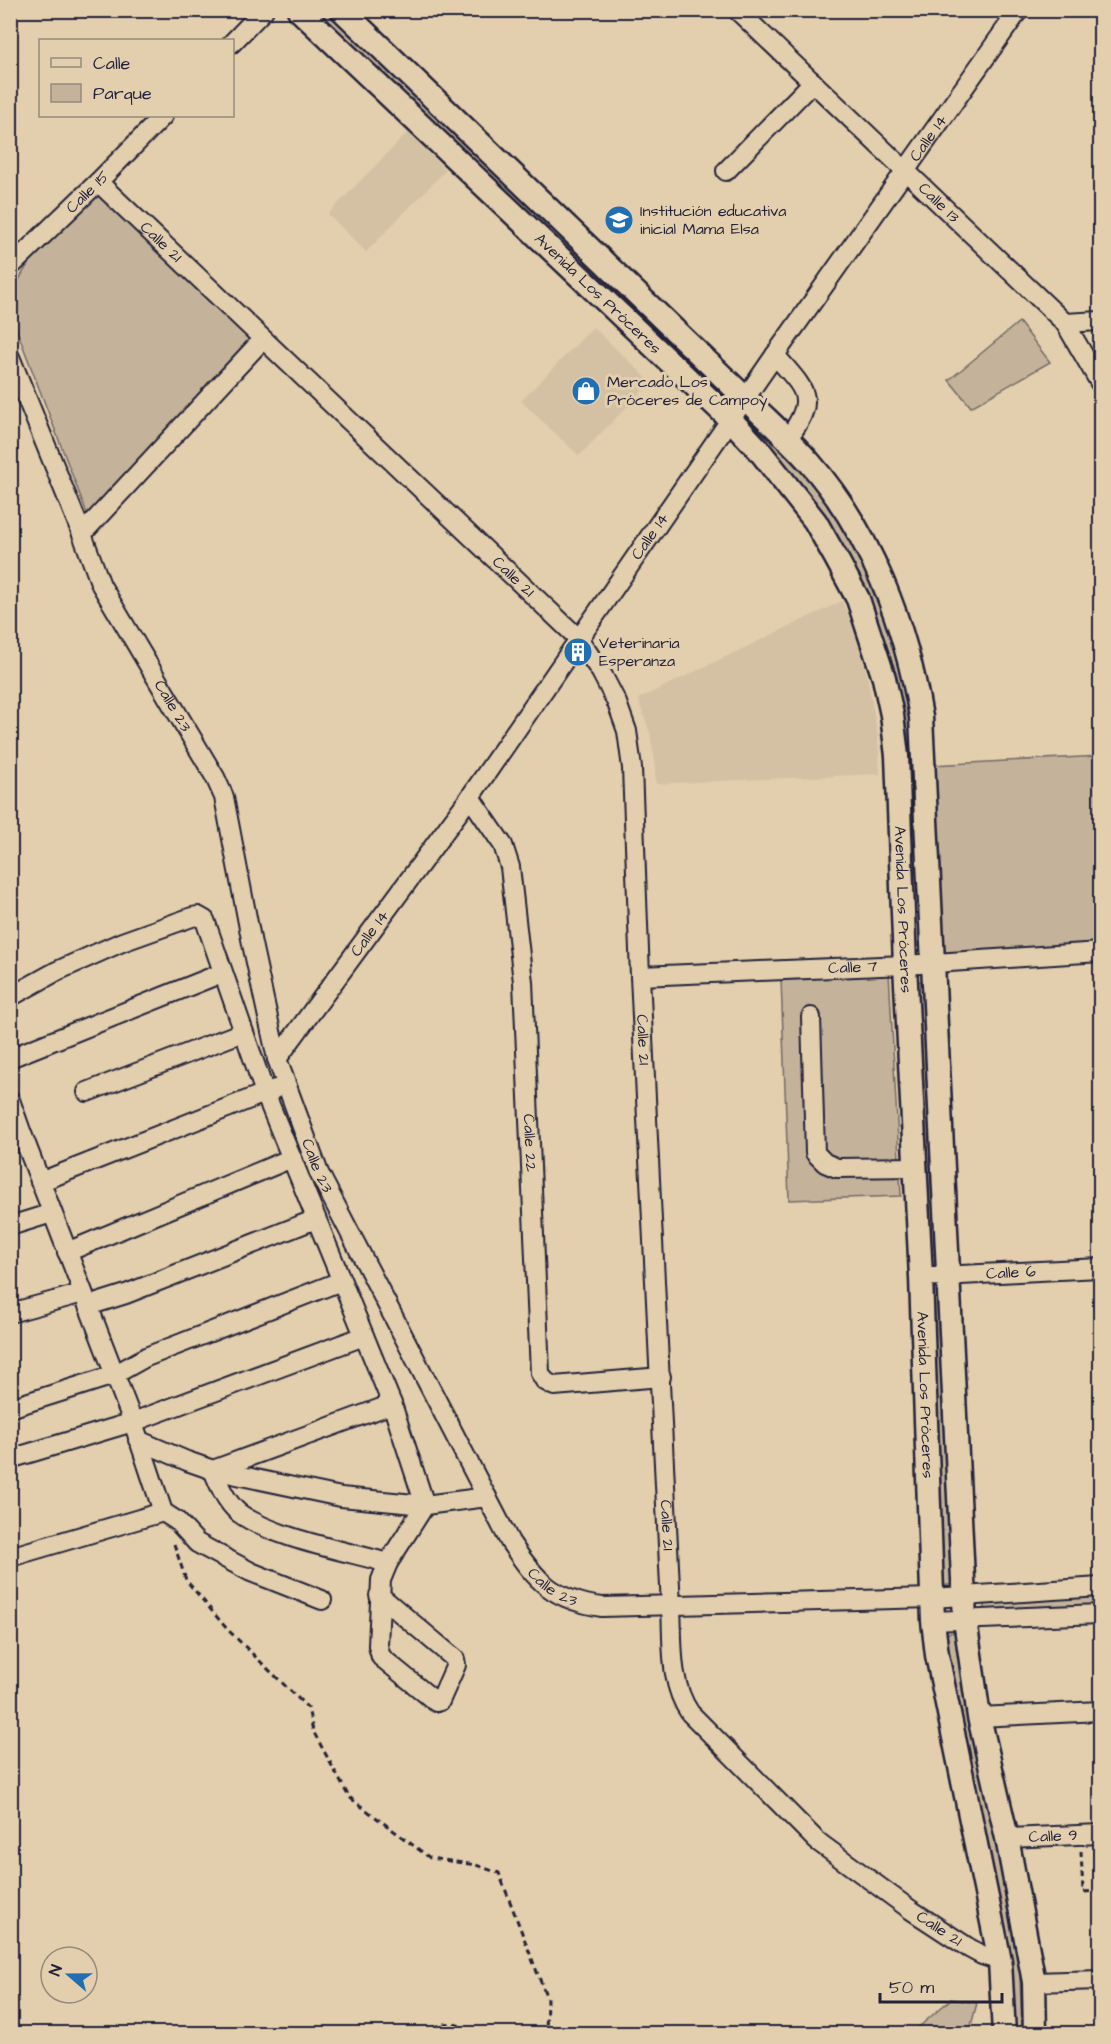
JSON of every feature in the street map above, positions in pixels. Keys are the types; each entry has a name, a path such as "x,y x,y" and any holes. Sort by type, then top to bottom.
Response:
{"main road":[{"name":"Avenida Los Próceres","path":"299,10 730,419 759,450 815,521 858,599 884,678 892,715 897,756 921,1277 933,1621 937,1655 1000,1961 1004,2034"},
{"name":"Avenida Los Próceres","path":"342,10 745,398 816,471 861,538 897,617 912,667 921,717 964,1620 979,1717 1007,1838 1034,1982 1035,2034"}],"street":[{"path":"234,41 264,10"},
{"name":"Calle 13","path":"737,10 1065,324 1101,383"},
{"name":"Calle 14","path":"277,1059 470,797 730,419 1020,10"},
{"path":"726,171 813,82"},
{"name":"Calle 15","path":"10,267 162,117"},
{"name":"Calle 21","path":"98,182 578,638 601,672 617,703 627,731 632,768 671,1607 677,1684 682,1701 690,1713 817,1841 911,1910 975,1951 1000,1961"},
{"path":"1065,324 1101,321"},
{"path":"82,534 263,339"},
{"path":"775,355 804,391 806,406 801,421 787,440"},
{"name":"Calle 23","path":"10,357 101,585 215,777 224,797 277,1059 319,1173 510,1542 529,1570 542,1584 563,1597 582,1604 603,1607 671,1607 932,1598 1101,1587"},
{"name":"Calle 22","path":"470,797 503,845 510,867 523,982 540,1373 545,1382 554,1386 661,1377"},
{"path":"10,998 57,971 122,942 192,917 198,916 205,920 265,1093 392,1404 425,1505"},
{"name":"Calle 7","path":"640,976 905,965 1101,952"},
{"path":"10,1058 222,973"},
{"path":"811,1017 814,1153 825,1163 837,1168 915,1167"},
{"path":"87,1092 243,1032"},
{"path":"40,1182 285,1085"},
{"path":"10,1100 16,1133 40,1182 133,1422 163,1512 177,1521 197,1543 207,1549 251,1572 322,1600"},
{"path":"67,1252 292,1158"},
{"path":"10,1226 52,1213"},
{"path":"10,1313 126,1294 316,1219"},
{"name":"Calle 6","path":"921,1277 1101,1268"},
{"path":"10,1408 114,1375 146,1357 341,1281"},
{"path":"10,1459 133,1422 364,1336"},
{"path":"213,1470 392,1404"},
{"path":"138,1440 213,1470 341,1497 425,1505 487,1497"},
{"path":"213,1470 224,1495 238,1512 262,1526 388,1563"},
{"path":"380,1595 455,1659 456,1665 440,1701 436,1702 381,1657 378,1646 380,1595 381,1580 388,1563 425,1505"},
{"path":"10,1557 163,1512"},
{"path":"933,1621 1101,1614"},
{"path":"979,1717 1101,1711"},
{"name":"Calle 9","path":"1007,1838 1101,1834"},
{"path":"1034,1982 1101,1980"}],"path":[{"path":"163,1512 186,1580 227,1629 308,1708 313,1731 349,1797 430,1858 476,1865 500,1873 547,1998 546,2034"},
{"path":"1080,1835 1083,1892 1101,1891"},
{"path":"425,2034 443,2023 454,2023 482,2034"}],"shaded area":[{"path":"408,132 446,170 366,252 328,214"},
{"name":"Mercado Los Próceres de Campoy","path":"593,327 651,382 579,456 521,401"},
{"path":"842,601 864,660 878,736 880,774 656,784 650,733 638,699"}],"green space":[{"path":"309,11 332,11 734,400 730,406"},
{"path":"96,192 256,339 88,516 11,315 13,297 19,279 29,263 55,232"},
{"path":"1019,322 1050,362 971,407 949,380"},
{"path":"747,410 752,410 832,505 883,601 915,718 926,953 914,958 881,648 741,417"},
{"path":"1100,756 1100,944 939,956 932,765"},
{"path":"889,973 901,1196 789,1200 781,978"},
{"path":"921,981 927,984 940,1254 927,1255 914,983"},
{"path":"933,1286 939,1286 953,1584 942,1586 929,1293"},
{"path":"1100,1595 1100,1607 985,1612 985,1601"},
{"path":"954,1632 958,1637 1019,1953 1022,2033 1005,2033 945,1634"},
{"path":"951,1999 977,2003 969,2033 912,2033"}],"place":[{"name":"Institución educativa inicial Mama Elsa","path":"619,220"},
{"name":"Mercado Los Próceres de Campoy","path":"586,391"},
{"name":"Veterinaria Esperanza","path":"578,652"}]}
